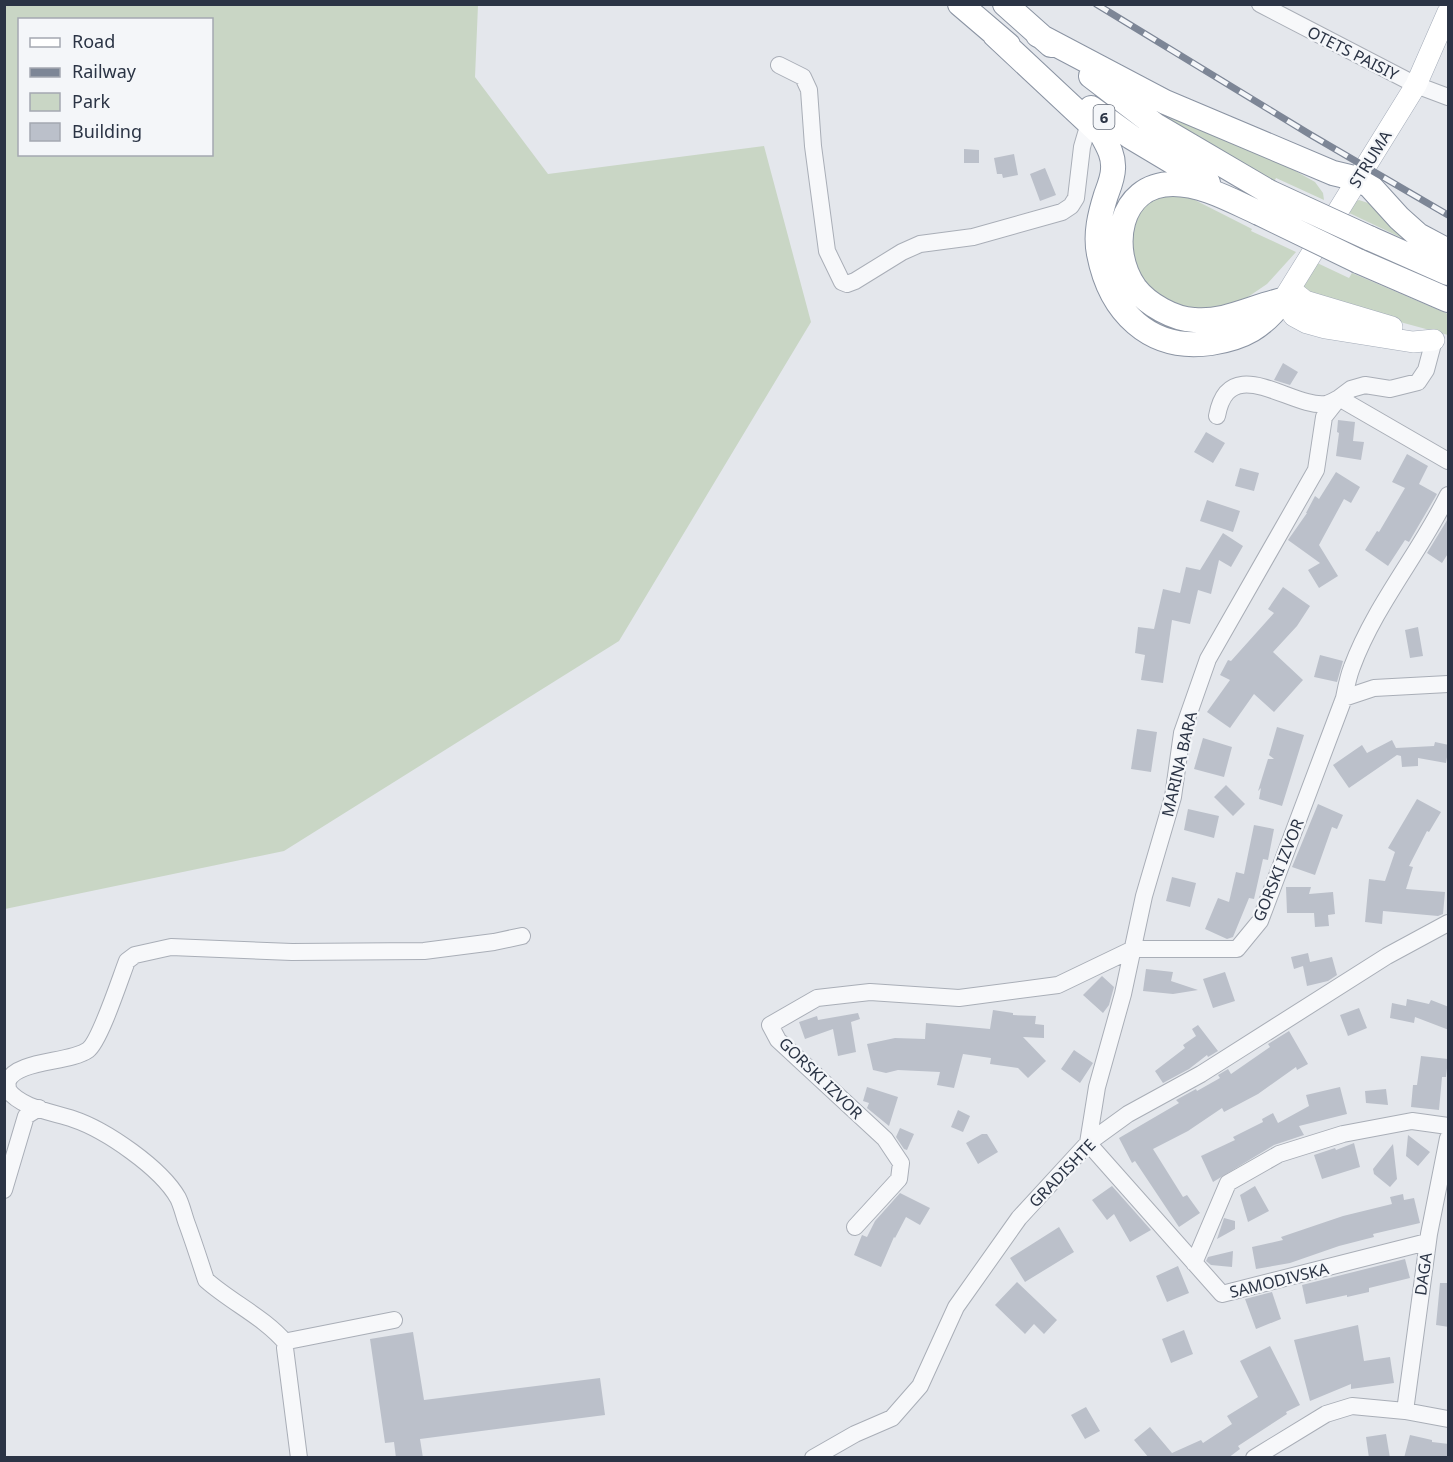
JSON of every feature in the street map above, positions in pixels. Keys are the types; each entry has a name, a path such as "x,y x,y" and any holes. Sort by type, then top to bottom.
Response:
{"highway":[{"name":"6","path":"960,4 995,35 1131,137 1181,168 1264,202 1369,238 1449,273"},
{"name":"6","path":"1005,4 1038,35 1155,125 1264,202 1358,261 1449,300"},
{"path":"995,35 1102,135 1112,152 1114,171 1101,211 1098,252 1113,295 1136,325 1164,341 1201,344 1222,341 1258,327 1270,318 1287,294"},
{"path":"1038,35 1165,102 1332,173 1358,179 1370,186 1418,235 1449,251"},
{"path":"1264,202 1186,184 1157,184 1143,191 1126,212 1122,226 1122,255 1135,287 1146,298 1177,316 1192,320 1209,320 1287,294"}],"main road":[{"name":"STRUMA","path":"1287,294 1416,85 1449,12"},
{"path":"1287,294 1294,316 1325,328 1413,342 1442,342"}],"street":[{"name":"OTETS PAISIY","path":"1260,4 1416,85 1449,97"},
{"path":"779,65 803,77 809,90 813,146 827,251 842,282 846,284 920,244 973,237 1062,212 1071,206 1076,198 1082,147 1089,123"},
{"path":"1217,416 1220,401 1226,392 1239,387 1255,385 1271,388 1307,401 1326,404 1351,389 1365,385 1390,389 1418,382 1442,342"},
{"path":"1339,398 1449,461"},
{"name":"MARINA BARA","path":"1088,1143 1097,1087 1123,994 1144,896 1173,798 1182,733 1208,659 1316,470 1324,417 1339,398"},
{"name":"GORSKI IZVOR","path":"855,1227 899,1179 901,1164 885,1139 778,1040 770,1025 817,998 870,992 959,998 1058,985 1133,949 1237,949 1260,921 1344,698 1352,668 1380,607 1449,495"},
{"path":"1344,698 1374,688 1449,684"},
{"name":"GRADISHTE","path":"813,1458 855,1434 892,1418 920,1386 956,1307 1013,1227 1088,1143 1128,1114 1201,1074 1387,956 1449,923"},
{"path":"299,1458 286,1343 274,1329 217,1290 207,1280 179,1200 171,1188 130,1149 81,1122 28,1106 12,1096 8,1090 8,1081 15,1072 26,1067 76,1056 94,1044 127,962 135,955 171,947 292,952 424,951 522,936"},
{"path":"4,1190 26,1116 39,1108"},
{"path":"1194,1263 1228,1183 1279,1154 1343,1134 1412,1121 1449,1126"},
{"name":"DAGA","path":"1406,1411 1427,1242 1449,1138"},
{"name":"SAMODIVSKA","path":"1088,1143 1222,1294 1427,1242"},
{"path":"286,1343 394,1320"},
{"path":"1254,1458 1326,1414 1352,1406 1406,1411 1449,1419"}],"green space":[{"path":"5,4 478,5 475,77 548,174 764,146 811,322 619,641 284,851 5,909"},
{"path":"1160,108 1276,160 1315,182 1323,193 1324,200 1276,178 1274,182 1161,119 1158,112"},
{"path":"1181,193 1252,229 1251,231 1296,252 1267,284 1239,303 1203,312 1172,307 1139,281 1130,253 1134,215 1146,197"},
{"path":"1359,200 1368,203 1390,225 1423,248 1345,211 1350,204"},
{"path":"1313,261 1349,278 1352,273 1448,314 1448,335 1308,297 1300,283"}],"building":[{"path":"964,149 979,150 979,163 964,163"},
{"path":"1014,154 1018,175 1003,178 1002,174 997,174 994,158"},
{"path":"1045,168 1056,195 1040,201 1030,174"},
{"path":"1283,363 1298,372 1290,385 1274,380"},
{"path":"1338,420 1355,422 1353,441 1364,442 1361,460 1336,456"},
{"path":"1206,432 1225,443 1213,463 1194,452"},
{"path":"1407,454 1428,466 1419,484 1437,494 1409,542 1405,540 1388,566 1365,550 1377,531 1379,532 1405,488 1392,482"},
{"path":"1240,468 1259,473 1254,491 1235,486"},
{"path":"1336,472 1360,487 1351,503 1344,499 1319,545 1338,576 1319,588 1308,570 1320,563 1288,540 1307,513 1315,496 1319,499"},
{"path":"1207,500 1240,511 1233,532 1200,521"},
{"path":"1449,517 1449,552 1442,563 1427,553"},
{"path":"1223,533 1243,546 1231,567 1219,560 1211,594 1198,590 1190,624 1172,620 1163,683 1141,680 1145,655 1135,653 1138,627 1154,629 1163,589 1180,593 1186,567 1200,570"},
{"path":"1283,587 1310,606 1297,626 1273,652 1303,680 1274,712 1254,694 1230,728 1207,712 1230,680 1220,675 1228,660 1231,661 1274,613 1268,609"},
{"path":"1418,627 1423,656 1410,658 1405,630"},
{"path":"1320,655 1343,661 1337,682 1314,677"},
{"path":"1277,727 1304,735 1282,806 1259,799 1261,788 1258,791 1268,759 1274,759 1269,755"},
{"path":"1137,729 1157,732 1151,772 1131,769"},
{"path":"1203,738 1232,747 1224,777 1194,769"},
{"path":"1392,740 1396,748 1434,746 1435,742 1449,745 1446,763 1418,758 1418,766 1402,767 1401,756 1397,755 1349,788 1333,765 1362,745 1367,753"},
{"path":"1226,785 1245,804 1233,816 1214,797"},
{"path":"1417,799 1441,812 1429,832 1427,831 1409,866 1413,867 1406,889 1445,892 1443,914 1438,916 1383,911 1382,924 1365,922 1369,879 1385,881 1395,852 1388,848"},
{"path":"1318,804 1343,815 1337,829 1332,827 1315,875 1292,867"},
{"path":"1188,809 1219,816 1214,838 1184,830"},
{"path":"1254,825 1274,829 1268,860 1263,859 1254,899 1249,898 1233,937 1227,939 1205,929 1218,898 1229,902 1236,872 1244,874"},
{"path":"1172,877 1196,883 1190,907 1166,901"},
{"path":"1286,887 1311,887 1309,894 1333,892 1335,914 1328,915 1329,926 1315,927 1314,913 1287,913"},
{"path":"1308,953 1310,962 1332,957 1337,975 1328,981 1307,986 1303,966 1294,969 1291,957"},
{"path":"1146,969 1173,972 1171,981 1198,990 1173,994 1143,991"},
{"path":"1225,972 1235,1001 1213,1008 1203,979"},
{"path":"1102,976 1114,987 1109,1005 1103,1013 1083,995"},
{"path":"1407,999 1429,1004 1431,1000 1449,1007 1449,1030 1415,1017 1414,1023 1390,1018 1392,1003 1406,1006"},
{"path":"1359,1008 1367,1028 1348,1036 1340,1015"},
{"path":"993,1010 1013,1013 1013,1015 1036,1016 1035,1024 1044,1025 1044,1038 1023,1037 1046,1061 1028,1078 1018,1068 990,1064 991,1058 963,1054 954,1088 937,1085 940,1072 898,1070 886,1073 873,1070 867,1044 895,1038 925,1039 926,1023 990,1029"},
{"path":"858,1013 860,1019 851,1022 856,1052 838,1056 833,1029 805,1039 799,1022 817,1016 818,1020"},
{"path":"1198,1025 1218,1051 1208,1057 1207,1055 1189,1069 1163,1083 1155,1071 1185,1048 1183,1045 1196,1036 1192,1029"},
{"path":"1289,1031 1308,1064 1297,1070 1296,1067 1258,1094 1224,1112 1222,1108 1188,1131 1153,1149 1183,1197 1187,1195 1200,1213 1179,1227 1135,1161 1132,1163 1119,1138 1179,1103 1176,1100 1220,1078 1218,1075 1228,1069 1231,1074 1270,1047 1268,1044"},
{"path":"1074,1050 1093,1063 1080,1083 1061,1069"},
{"path":"1421,1056 1448,1059 1446,1077 1442,1077 1439,1110 1411,1107 1413,1085 1417,1085"},
{"path":"867,1087 898,1097 889,1126 867,1108 869,1103 863,1101"},
{"path":"1340,1087 1347,1114 1299,1126 1304,1135 1274,1145 1213,1182 1201,1156 1235,1140 1233,1137 1263,1122 1262,1119 1273,1113 1278,1123 1309,1106 1306,1095"},
{"path":"1386,1089 1388,1105 1366,1103 1365,1091"},
{"path":"958,1110 970,1116 963,1132 951,1127"},
{"path":"900,1128 914,1134 907,1150 896,1137"},
{"path":"982,1134 987,1134 998,1152 978,1164 966,1143"},
{"path":"1408,1135 1430,1152 1418,1166 1406,1156"},
{"path":"1354,1143 1360,1167 1322,1179 1314,1155"},
{"path":"1393,1144 1397,1179 1390,1187 1374,1174 1373,1169"},
{"path":"1112,1186 1151,1230 1130,1242 1114,1214 1107,1220 1092,1200"},
{"path":"1255,1186 1269,1211 1248,1222 1240,1195"},
{"path":"900,1193 930,1208 920,1225 906,1217 881,1267 854,1255 862,1235 867,1237 875,1221"},
{"path":"1403,1194 1404,1200 1414,1198 1420,1223 1373,1234 1374,1237 1290,1263 1256,1269 1252,1247 1283,1240 1281,1237 1343,1216 1392,1204 1390,1197"},
{"path":"1224,1218 1235,1221 1235,1229 1217,1239"},
{"path":"1059,1227 1074,1252 1025,1282 1010,1258"},
{"path":"1233,1251 1232,1267 1211,1265 1206,1261 1208,1257"},
{"path":"1405,1259 1410,1278 1369,1288 1369,1292 1306,1304 1302,1285"},
{"path":"1178,1266 1189,1293 1167,1302 1156,1276"},
{"path":"1017,1282 1057,1320 1044,1334 1034,1324 1025,1334 995,1305"},
{"path":"1440,1283 1449,1283 1449,1327 1436,1325"},
{"path":"1272,1292 1281,1319 1256,1329 1245,1299"},
{"path":"1358,1325 1364,1361 1390,1357 1394,1383 1351,1389 1351,1384 1310,1401 1294,1340"},
{"path":"1184,1330 1193,1354 1171,1363 1162,1339"},
{"path":"413,1332 424,1400 600,1378 605,1415 420,1439 423,1458 396,1458 394,1442 385,1443 370,1339"},
{"path":"1270,1346 1300,1405 1286,1412 1287,1414 1238,1446 1240,1449 1228,1458 1149,1458 1134,1440 1150,1427 1172,1453 1201,1440 1203,1443 1232,1424 1227,1416 1258,1397 1240,1361"},
{"path":"1086,1407 1100,1431 1085,1439 1071,1415"},
{"path":"1386,1434 1390,1458 1369,1458 1366,1437"},
{"path":"1410,1435 1432,1440 1432,1442 1449,1444 1449,1458 1404,1458"}],"railway":[{"path":"1096,4 1311,135 1448,215"}]}
